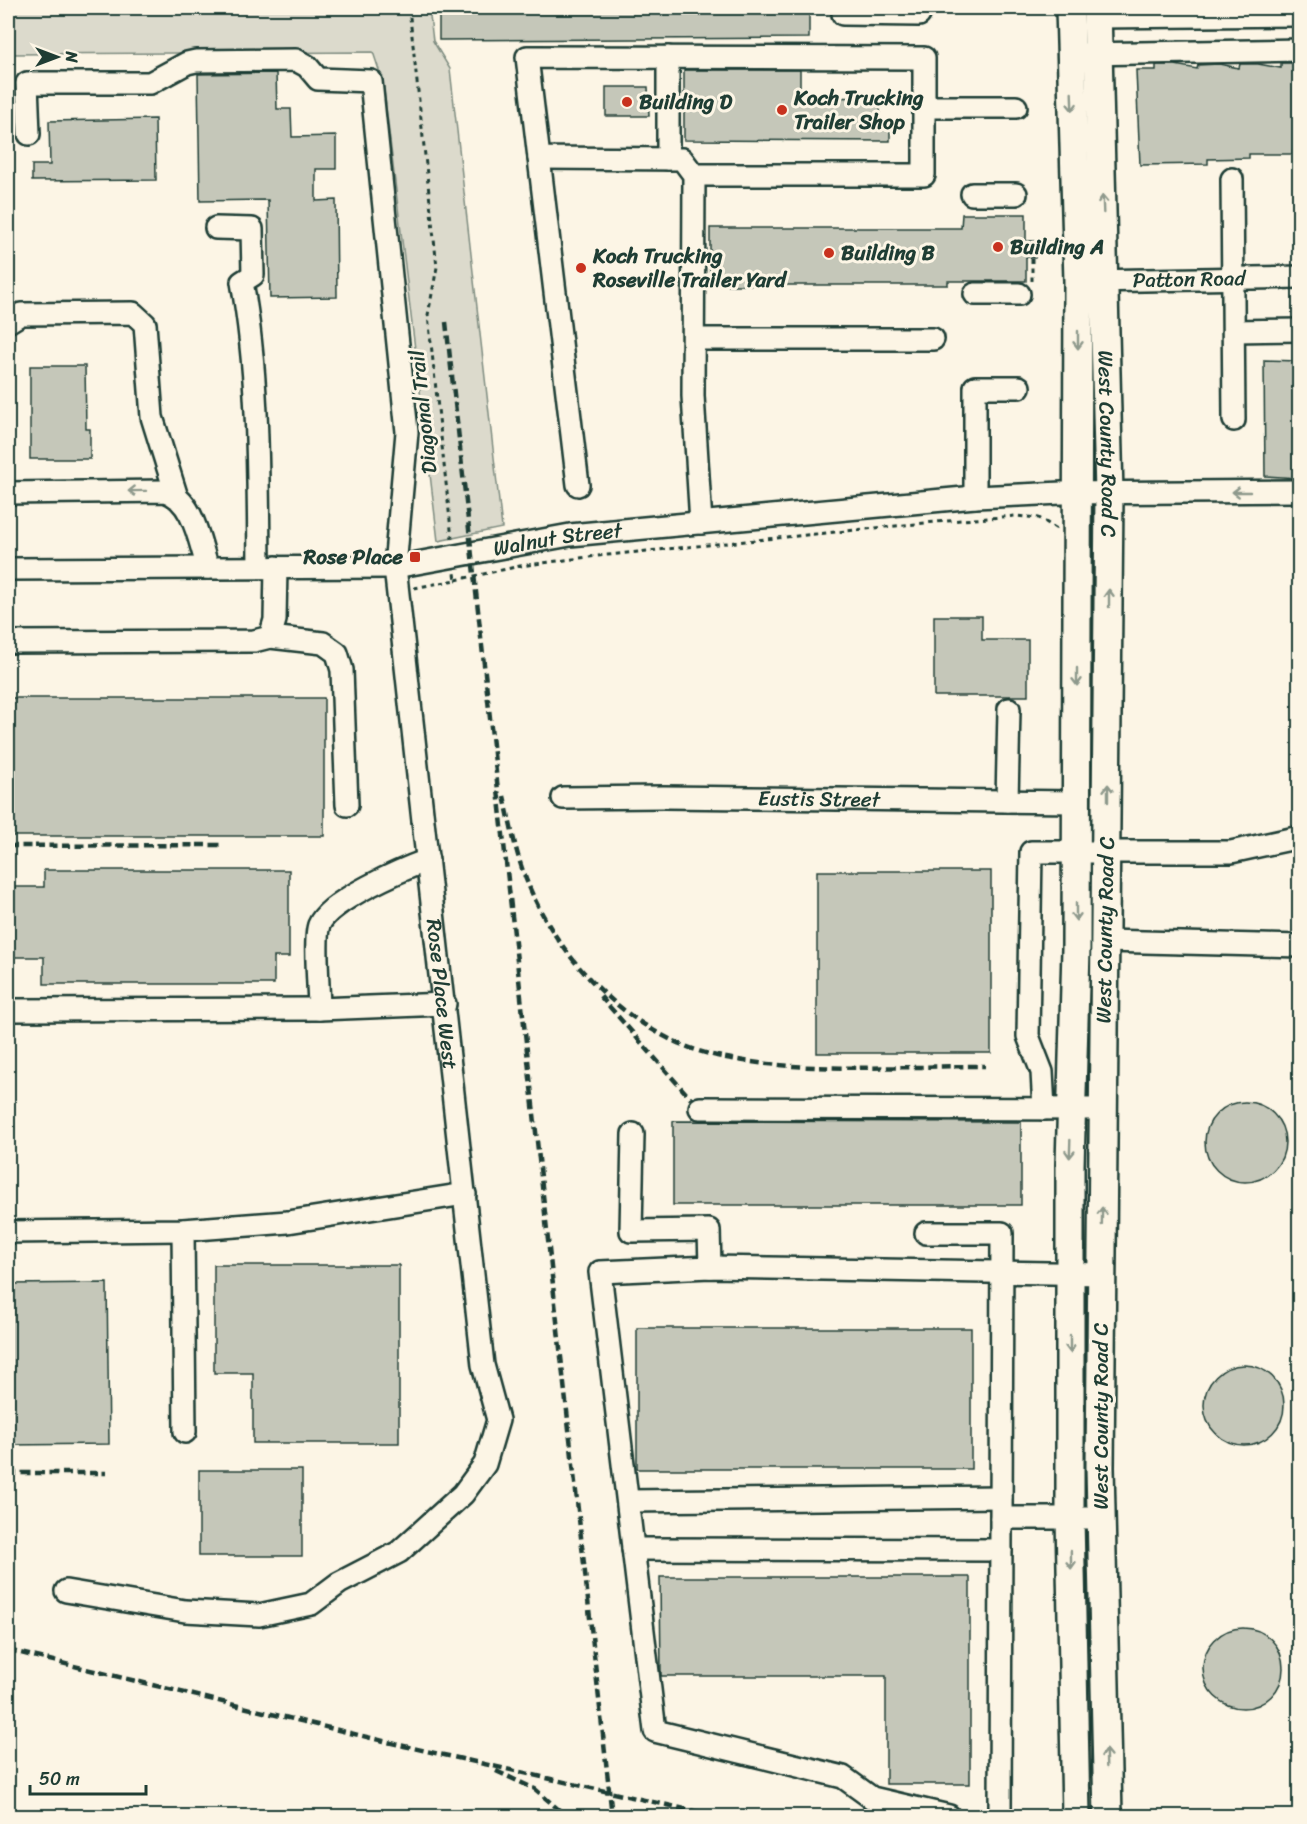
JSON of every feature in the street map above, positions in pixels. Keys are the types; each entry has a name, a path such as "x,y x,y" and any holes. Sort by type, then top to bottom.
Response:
{"main road":[{"name":"West County Road C","path":"1070,8 1078,281 1077,853 1070,1274 1070,1518 1076,1816"},
{"name":"West County Road C","path":"1097,12 1106,281 1109,494 1100,1518 1108,1816"}],"street":[{"path":"843,8 843,14 919,15"},
{"path":"1097,12 1299,15"},
{"path":"1071,49 1299,50"},
{"path":"578,485 527,57 924,58 924,175 694,175"},
{"path":"668,57 668,159"},
{"name":"Rose Place West","path":"28,134 27,83 150,83 196,61 273,60 296,60 307,66 318,79 371,81 407,432 395,567 483,1365 498,1420 484,1464 464,1494 399,1552 339,1583 311,1604 259,1615 238,1614 185,1611 66,1591"},
{"path":"924,107 1016,107"},
{"path":"539,158 682,159 694,175 693,396 701,523"},
{"path":"1233,179 1234,420"},
{"path":"972,194 1016,194"},
{"path":"216,228 252,229 253,274 242,282 250,324 258,450 275,620 270,637"},
{"name":"Patton Road","path":"1078,281 1299,277"},
{"path":"975,294 1026,290"},
{"path":"8,322 21,315 133,313 145,324 152,417 176,494"},
{"path":"1233,331 1299,330"},
{"path":"694,339 933,339"},
{"path":"975,497 975,387 1019,387"},
{"path":"8,493 165,491 176,494 185,502 208,568"},
{"name":"Walnut Street","path":"8,569 395,567 570,535 975,497 1078,493 1299,491"},
{"path":"8,642 254,641 270,637 322,643 337,653 342,670 347,805"},
{"path":"1007,801 1009,709"},
{"name":"Eustis Street","path":"563,798 1077,802"},
{"path":"1044,1109 1042,1072 1028,1036 1031,852 1232,852 1299,837"},
{"path":"319,1009 318,927 327,911 379,881 428,860"},
{"path":"1105,941 1299,946"},
{"path":"8,1010 319,1009 445,1004"},
{"path":"700,1108 1103,1109"},
{"path":"633,1134 631,1231 709,1230 710,1267"},
{"path":"8,1232 183,1230 288,1222 465,1194"},
{"path":"183,1230 185,1432"},
{"path":"926,1233 1002,1233 1000,1816"},
{"path":"949,1816 872,1798 843,1777 655,1731 600,1272 710,1267 1102,1274"},
{"path":"628,1501 1001,1507 1070,1518 1100,1518"},
{"path":"633,1549 1001,1550"}],"path":[{"name":"Diagonal Trail","path":"409,8 437,267 428,315 453,555"},
{"path":"1026,290 1032,258"},
{"path":"456,580 520,566 588,557 935,522 1015,516 1039,518 1060,532"}],"shaded area":[{"path":"8,8 429,8 433,41 450,69 502,528 438,541 383,82 373,52 8,54"}],"building":[{"path":"439,8 809,8 809,38 439,40"},
{"path":"1281,63 1299,63 1299,149 1293,150 1293,154 1249,154 1249,158 1208,159 1208,164 1140,165 1136,70 1156,70 1156,65 1175,65 1197,69 1198,65 1219,64 1239,68 1240,64 1258,64 1281,68"},
{"name":"Koch Trucking Trailer Shop","path":"684,70 800,70 800,97 880,98 880,121 890,122 890,141 684,140"},
{"path":"276,73 277,109 291,109 292,137 336,136 336,169 316,169 316,201 336,200 337,297 270,298 268,200 200,201 198,74"},
{"name":"Building D","path":"606,87 648,87 649,116 606,116"},
{"path":"155,119 156,180 32,181 32,165 50,165 49,121"},
{"name":"Building B","path":"962,214 1026,214 1026,241 1035,241 1035,258 1026,257 1026,281 948,281 948,285 710,285 710,228 961,228"},
{"path":"1264,360 1299,361 1299,478 1265,476"},
{"path":"30,366 85,366 86,429 90,429 90,459 30,459"},
{"path":"934,616 982,616 982,640 1028,640 1028,696 934,696"},
{"path":"8,698 324,698 324,836 8,836"},
{"path":"44,870 289,870 289,957 274,957 274,984 44,984 44,957 8,957 8,887 44,887"},
{"path":"817,871 991,871 991,1053 817,1053"},
{"path":"1237,1102 1253,1102 1274,1113 1285,1134 1285,1150 1274,1171 1253,1182 1237,1182 1223,1176 1211,1164 1205,1150 1205,1134 1211,1120 1223,1108"},
{"path":"673,1121 1021,1122 1021,1205 673,1205"},
{"path":"214,1265 399,1265 399,1443 253,1443 253,1373 214,1373"},
{"path":"107,1283 109,1444 8,1445 8,1284"},
{"path":"637,1328 971,1328 971,1469 637,1469"},
{"path":"1236,1365 1252,1365 1273,1376 1284,1397 1284,1413 1273,1434 1252,1445 1236,1445 1222,1439 1210,1427 1204,1413 1204,1397 1210,1383 1222,1371"},
{"path":"199,1470 302,1470 302,1556 199,1556"},
{"path":"660,1577 970,1577 970,1784 886,1784 886,1676 661,1676"},
{"path":"1235,1628 1251,1628 1272,1639 1283,1660 1283,1676 1272,1697 1251,1708 1235,1708 1221,1702 1209,1690 1203,1676 1203,1660 1209,1646 1221,1634"}],"railway":[{"path":"446,322 612,1816"},
{"path":"504,796 514,841 528,884 559,941 603,992 629,1014 657,1032 686,1046 717,1056 748,1062 850,1068 985,1066"},
{"path":"8,846 223,845"},
{"path":"600,996 691,1099"},
{"path":"8,1473 107,1473"},
{"path":"8,1650 404,1746 716,1816"},
{"path":"496,1771 535,1789 566,1816"}],"place":[{"name":"Building D","path":"627,102"},
{"name":"Koch Trucking Trailer Shop","path":"782,110"},
{"name":"Building A","path":"998,247"},
{"name":"Building B","path":"829,253"},
{"name":"Koch Trucking Roseville Trailer Yard","path":"581,268"},
{"name":"Rose Place","path":"415,557"}]}
